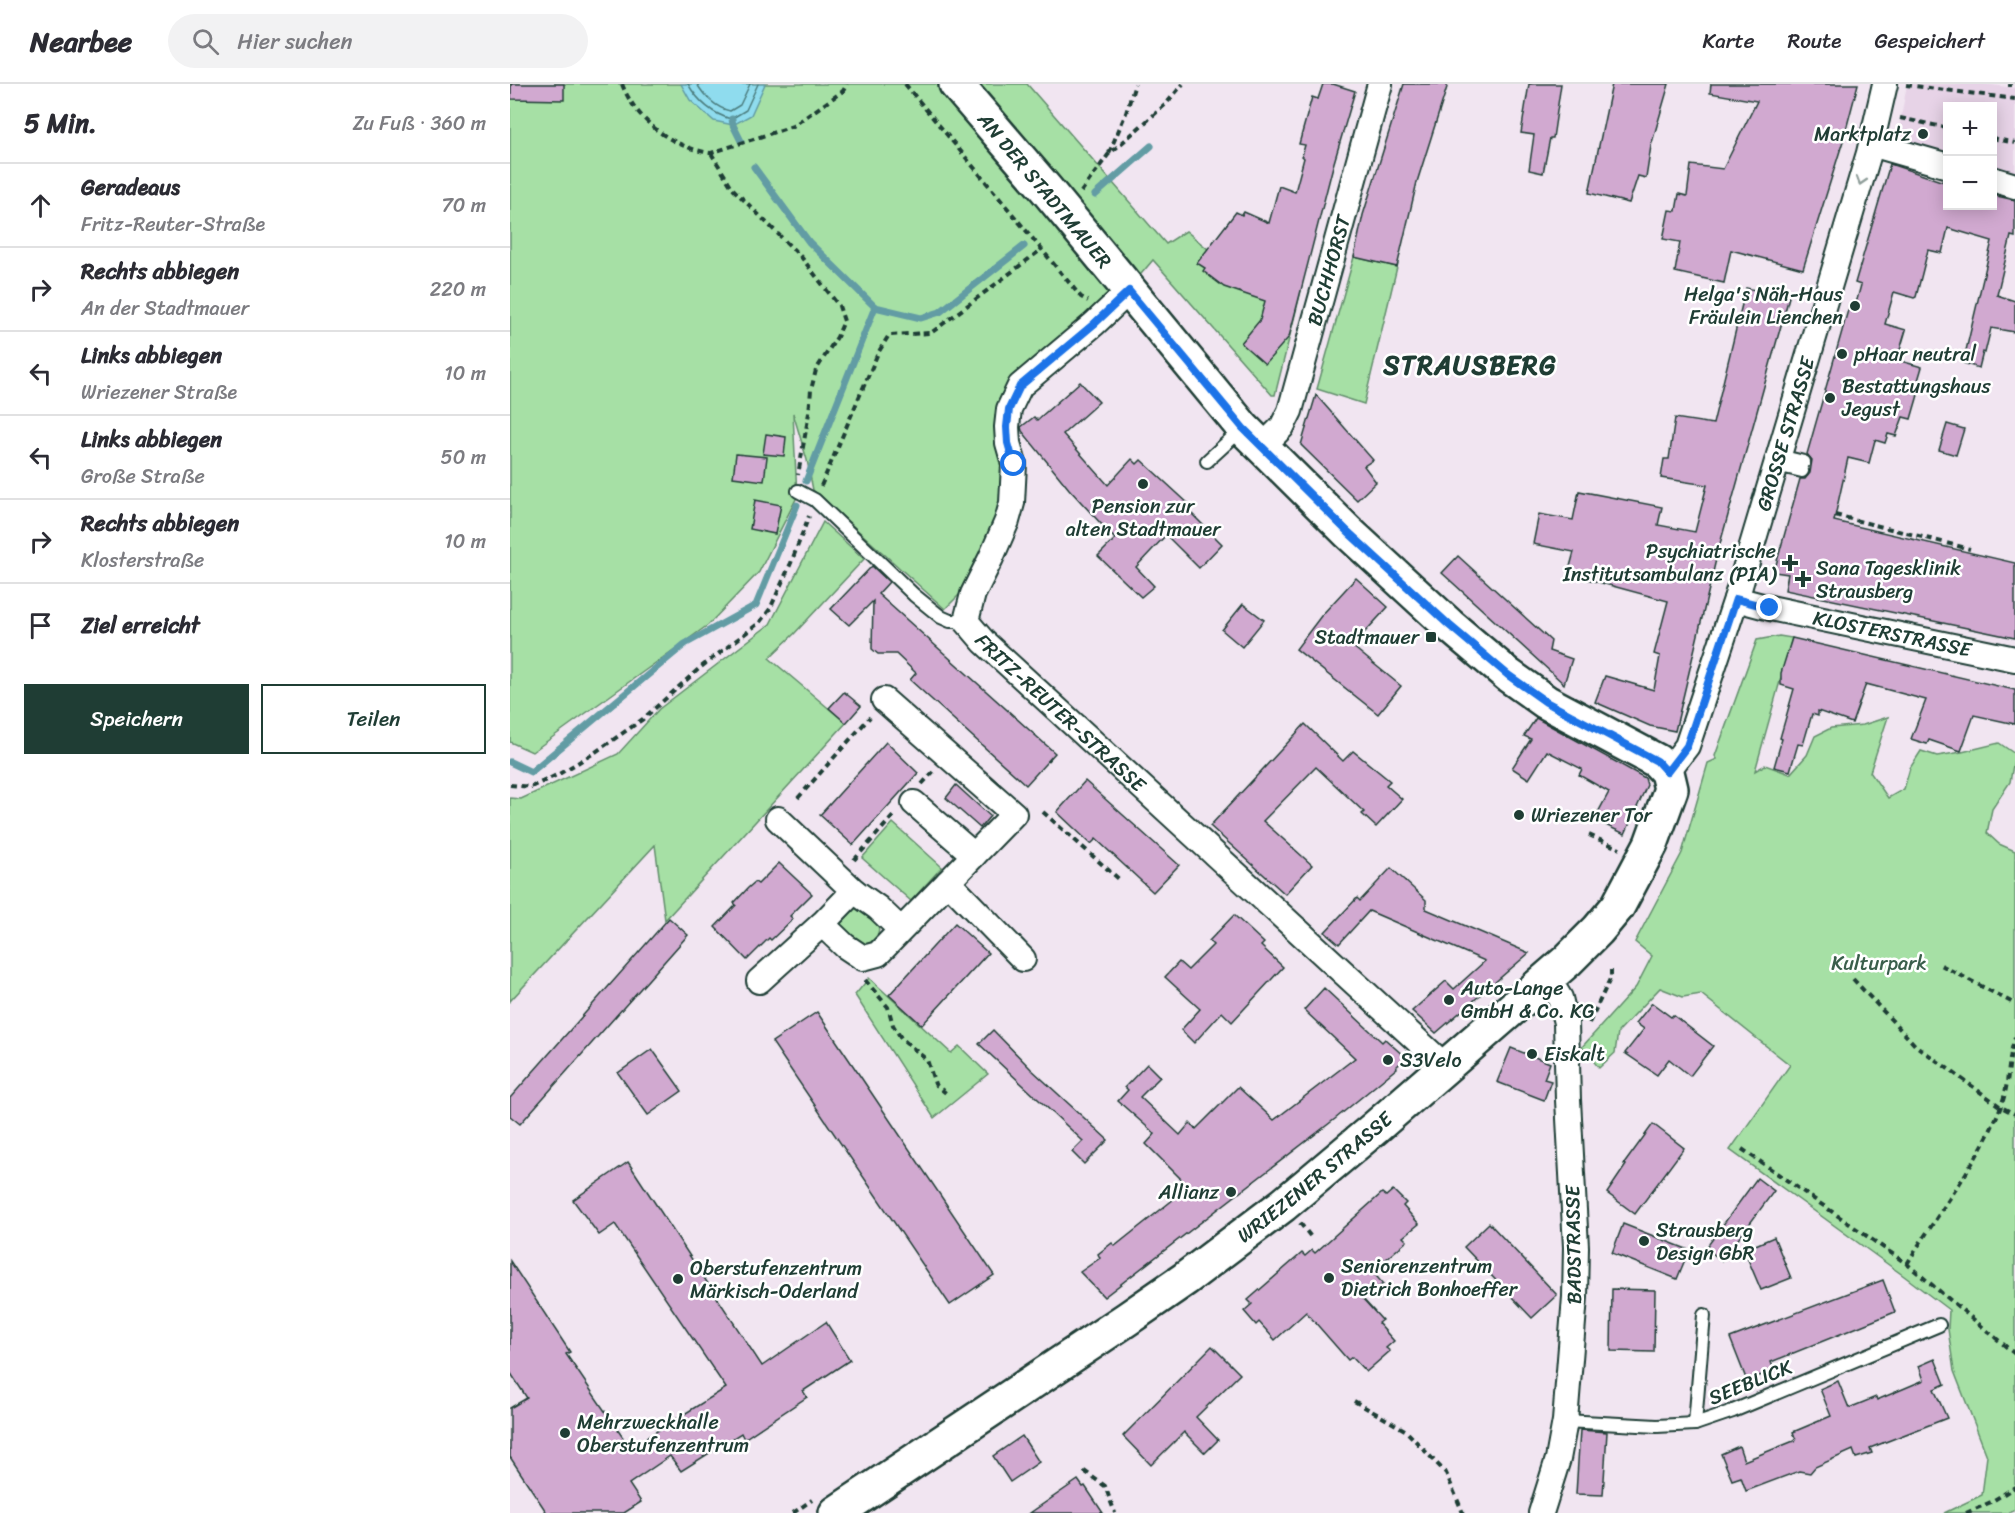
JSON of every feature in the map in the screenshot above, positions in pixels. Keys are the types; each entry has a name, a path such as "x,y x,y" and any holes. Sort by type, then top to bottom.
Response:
{"street":[{"name":"AN DER STADTMAUER","path":"956,84 1118,301 1348,532 1449,625 1508,675 1546,702 1657,761 1667,772"},
{"name":"BUCHHORST","path":"1253,438 1282,427 1290,411 1380,84"},
{"name":"GROSSE STRASSE","path":"1667,772 1687,746 1736,599 1871,144 1885,84"},
{"path":"1871,144 1943,165"},
{"path":"1997,181 2015,186"},
{"name":"FRITZ-REUTER-STRASSE","path":"1118,301 1020,386 1009,409 1008,443 1014,464 1012,503 992,558 973,594 966,621 984,642 1445,1066"},
{"name":"KLOSTERSTRASSE","path":"1736,599 2015,659"},
{"path":"822,924 845,946 863,958 878,954 1014,814 885,700"},
{"name":"WRIEZENER STRASSE","path":"836,1513 1192,1274 1283,1205 1547,977 1598,930 1618,906 1651,844 1671,789 1667,772"},
{"path":"910,800 974,855"},
{"path":"778,819 847,884 878,908 901,930"},
{"path":"948,882 1023,959"},
{"path":"759,981 822,924 847,884"},
{"name":"BADSTRASSE","path":"1541,1513 1558,1459 1565,1421 1575,1297 1575,1206 1566,1023 1560,998 1547,977"}],"lane":[{"path":"1207,461 1253,438"},
{"path":"1777,461 1803,467"},
{"path":"800,492 815,500 923,602 950,621 966,621"},
{"path":"1695,1424 1704,1315"},
{"name":"SEEBLICK","path":"1565,1421 1657,1426 1695,1424 1733,1411 1939,1325"}],"path":[{"path":"622,84 640,115 662,134 700,152 711,153 793,126 843,91 847,84"},
{"path":"905,84 1081,297 1118,301"},
{"path":"1084,190 1108,155 1126,113 1135,84"},
{"path":"1108,155 1165,105 1184,84"},
{"path":"1900,84 2015,99"},
{"path":"1923,122 1943,127"},
{"path":"1997,139 2015,143"},
{"path":"711,153 733,189 802,258 839,306 844,321 837,338 816,370 798,476 800,492"},
{"path":"510,784 531,787 559,774 594,753 643,719 701,667 759,623 770,609 791,563 815,500 878,353 889,335 931,333 1042,249"},
{"path":"1835,515 1970,549"},
{"path":"798,798 885,700"},
{"path":"847,884 947,755"},
{"path":"1043,812 1121,881"},
{"path":"1588,835 1618,848"},
{"path":"863,958 865,982 888,1007 893,1025 901,1038 927,1060 934,1084 947,1094"},
{"path":"1941,965 2015,1004"},
{"path":"1586,1029 1611,977 1611,970"},
{"path":"1852,979 1915,1045 2001,1107 2015,1114"},
{"path":"1907,1264 1978,1154 2001,1107 2009,1081 2011,1051 2015,1038"},
{"path":"1742,1149 1907,1264 2015,1354"},
{"path":"1354,1401 1405,1430 1446,1473 1463,1513"},
{"path":"1084,1471 1105,1486 1116,1512"},
{"path":"1966,1513 2015,1487"}],"shaded area":[{"name":"Marktplatz","path":"1907,84 1984,84 2015,88 2015,197 1997,192 1997,102 1943,102 1943,177 1893,163"}],"green space":[{"path":"510,84 1027,84 1166,244 1186,231 1208,249 1301,291 1275,395 1272,395 1153,260 1130,287 1080,319 1052,359 1020,386 1014,464 973,594 959,595 945,609 813,490 793,413 797,497 759,572 708,625 532,752 510,742"},
{"path":"1354,257 1397,267 1364,404 1317,389"},
{"path":"823,522 864,559 769,658 846,723 665,920 655,845 510,1001 510,798 521,799 618,754 659,709 770,624"},
{"name":"Kulturpark","path":"1779,636 1792,638 1755,771 1765,765 1790,774 1807,755 1815,736 1831,728 1863,725 1888,717 1870,772 1888,798 1904,789 1910,768 1921,751 1937,756 1999,743 2015,754 2010,782 1992,809 1987,833 1999,844 2015,851 2015,1510 2008,1513 1944,1513 1982,1495 1987,1456 1954,1371 1948,1329 1949,1310 1730,1150 1790,1065 1701,994 1683,997 1660,988 1618,1032 1615,1053 1599,1068 1582,1047 1636,987 1652,956 1635,942 1682,853 1708,763 1717,759 1715,756 1757,640"},
{"path":"893,823 942,867 911,901 862,858"},
{"path":"856,907 864,910 878,924 877,936 864,947 855,945 839,925 845,913"},
{"path":"869,978 951,1053 959,1046 988,1074 934,1118 855,995"}],"water":[{"path":"681,84 765,84 751,115 733,125 714,121 690,100"}],"building":[{"path":"511,84 564,84 564,100 511,99"},
{"path":"1323,84 1333,84 1355,91 1333,166 1289,337 1265,364 1241,343 1260,320 1265,301 1224,287 1203,271 1205,268 1197,263 1236,212 1242,215 1244,212 1269,223 1279,186 1295,192 1304,158 1302,156 1305,145 1299,144 1312,97 1318,99"},
{"path":"1404,84 1448,84 1417,182 1397,267 1354,257 1363,215"},
{"path":"1529,84 1561,84 1553,138 1550,138 1543,173 1529,170 1534,135 1521,133"},
{"path":"1612,84 1669,84 1651,146 1646,178 1638,176 1629,203 1589,193"},
{"path":"1711,84 1858,84 1843,141 1803,269 1731,250 1724,283 1675,272 1680,242 1663,239 1669,210 1676,211 1679,194 1687,196 1691,165 1723,169 1757,101 1710,93"},
{"path":"1890,164 1943,182 1943,210 1997,210 1997,196 2015,200 2015,237 2011,236 1997,295 2015,301 2015,332 1991,328 1979,368 1963,363 1992,241 1948,228 1942,253 1928,250 1916,297 1894,292 1885,324 1906,330 1897,360 1922,367 1914,394 1918,395 1911,419 1903,417 1896,436 1888,434 1885,443 1875,440 1869,463 1848,458 1834,521 2015,563 2015,638 1785,590 1788,574 1774,572 1800,479 1805,479 1810,473 1812,460 1807,454 1848,310 1854,311 1861,285 1855,283"},
{"path":"1746,288 1789,297 1718,551 1675,731 1650,726 1595,702 1605,676 1654,690 1660,656 1654,654 1668,601 1568,574 1574,552 1533,544 1539,514 1573,520 1579,491 1662,507 1658,525 1695,532 1707,485 1661,478 1664,459 1669,459 1675,418 1713,424"},
{"path":"1080,382 1099,402 1063,434 1108,485 1132,459 1137,464 1141,460 1190,505 1192,508 1189,511 1222,544 1199,568 1166,535 1136,567 1154,586 1141,597 1098,556 1115,539 1069,489 1022,431 1021,427 1034,417 1037,420"},
{"path":"1316,395 1373,460 1364,466 1376,482 1357,500 1301,445"},
{"path":"1947,424 1964,429 1956,455 1939,450"},
{"path":"766,434 786,437 784,456 763,454"},
{"path":"736,454 767,457 764,481 733,477"},
{"path":"755,500 781,505 775,534 750,529"},
{"path":"1458,556 1551,641 1549,651 1572,659 1564,684 1442,573"},
{"path":"872,566 889,582 878,594 1055,753 1026,785 910,680 916,673 896,654 878,654 872,649 873,601 849,625 831,609"},
{"path":"1356,578 1388,607 1352,646 1401,686 1378,714 1296,649 1321,616"},
{"path":"1243,604 1264,620 1242,647 1222,630"},
{"path":"1792,638 2015,690 2015,724 1974,715 1961,751 1929,740 1927,744 1911,739 1926,700 1866,684 1852,723 1818,711 1818,716 1812,714 1803,745 1798,744 1790,771 1774,767 1794,689 1781,685 1781,673"},
{"path":"844,692 861,706 846,723 829,708"},
{"path":"1536,718 1645,778 1647,785 1625,834 1594,820 1609,792 1579,775 1582,769 1547,751 1529,779 1512,768 1531,739 1524,736"},
{"path":"1305,724 1343,761 1353,751 1390,781 1386,785 1402,799 1376,827 1362,814 1364,812 1316,767 1263,821 1312,865 1285,894 1210,826"},
{"path":"886,742 918,773 853,845 820,815"},
{"path":"1085,781 1179,865 1153,892 1096,839 1091,844 1057,812"},
{"path":"956,785 990,816 980,828 946,798"},
{"path":"779,863 812,894 790,916 793,919 747,960 715,927 736,905 734,903 748,888 755,882 758,884"},
{"path":"1391,868 1426,900 1426,909 1529,953 1436,1033 1412,1011 1446,981 1454,989 1485,961 1369,911 1339,944 1325,932 1357,898 1360,901"},
{"path":"1234,915 1264,943 1261,946 1283,967 1232,1022 1222,1012 1194,1043 1181,1030 1200,1009 1165,977 1179,962 1188,970 1213,945 1209,941"},
{"path":"669,918 688,935 520,1124 510,1116 510,1098"},
{"path":"955,923 988,953 922,1025 889,995"},
{"path":"1324,988 1382,1042 1385,1039 1406,1058 1335,1119 1104,1297 1080,1272 1100,1258 1098,1254 1112,1243 1115,1246 1189,1187 1146,1144 1155,1134 1118,1101 1128,1090 1125,1087 1147,1064 1160,1077 1140,1097 1180,1135 1190,1123 1196,1129 1238,1087 1274,1120 1355,1058 1304,1010"},
{"path":"1652,1003 1671,1017 1673,1015 1713,1046 1690,1076 1669,1059 1657,1075 1625,1053 1644,1029 1636,1023"},
{"path":"817,1012 994,1275 950,1305 772,1042"},
{"path":"993,1030 1031,1069 1108,1140 1084,1164 1072,1152 1083,1141 979,1044"},
{"path":"1511,1048 1550,1063 1544,1079 1551,1081 1544,1100 1497,1082"},
{"path":"652,1049 682,1091 648,1115 618,1073"},
{"path":"1653,1124 1684,1148 1635,1214 1607,1193 1626,1165 1624,1164"},
{"path":"628,1162 762,1366 826,1322 850,1360 803,1391 807,1397 744,1439 741,1433 681,1471 670,1456 629,1484 641,1502 624,1513 547,1513 510,1457 510,1408 527,1398 510,1372 510,1261 570,1352 566,1354 630,1448 726,1388 615,1224 599,1235 573,1200"},
{"path":"1757,1178 1774,1191 1722,1261 1706,1248"},
{"name":"Seniorenzentrum Dietrich Bonhoeffer","path":"1393,1190 1406,1203 1403,1206 1419,1224 1403,1237 1407,1241 1372,1271 1383,1284 1362,1298 1382,1320 1378,1323 1394,1341 1386,1348 1390,1351 1366,1372 1352,1357 1348,1360 1306,1312 1275,1340 1259,1322 1256,1325 1244,1311 1252,1304 1248,1300 1302,1253 1305,1256 1312,1250 1315,1253 1382,1193 1386,1196"},
{"path":"1489,1223 1557,1295 1532,1318 1464,1247"},
{"path":"1623,1224 1689,1250 1677,1279 1612,1253"},
{"path":"1774,1237 1791,1278 1761,1290 1744,1250"},
{"path":"1883,1280 1895,1312 1771,1362 1774,1370 1747,1381 1730,1338"},
{"path":"1612,1289 1655,1290 1654,1352 1611,1351"},
{"path":"1212,1346 1240,1374 1196,1417 1218,1440 1205,1453 1184,1432 1151,1465 1123,1436"},
{"path":"1935,1359 1945,1384 1934,1389 1947,1418 1870,1448 1872,1453 1856,1458 1853,1450 1815,1467 1810,1473 1799,1471 1746,1491 1741,1477 1732,1480 1721,1454 1739,1446 1744,1461 1796,1440 1793,1432 1831,1416 1820,1389 1838,1381 1849,1408 1876,1397 1877,1400 1924,1380 1919,1366"},
{"path":"1580,1430 1607,1432 1603,1495 1576,1494"},
{"path":"1022,1436 1039,1462 1010,1482 993,1456"},
{"path":"1078,1480 1083,1487 1085,1486 1103,1513 1030,1513"}],"waterway":[{"path":"732,119 741,141"},
{"path":"1095,195 1151,146"},
{"path":"754,167 809,242 875,307 806,481"},
{"path":"875,307 921,318 940,312 1024,246"},
{"path":"510,762 531,772 685,644 756,605 797,505"}],"place":[{"name":"Marktplatz","path":"1923,134"},
{"name":"Helga's Näh-Haus Fräulein Lienchen","path":"1855,306"},
{"name":"pHaar neutral","path":"1842,354"},
{"name":"Bestattungshaus Jegust","path":"1830,398"},
{"name":"Pension zur alten Stadtmauer","path":"1143,484"},
{"name":"Psychiatrische Institutsambulanz (PIA)","path":"1790,563"},
{"name":"Sana Tagesklinik Strausberg","path":"1803,579"},
{"name":"Stadtmauer","path":"1431,637"},
{"name":"Wriezener Tor","path":"1519,815"},
{"name":"Auto-Lange GmbH & Co. KG","path":"1449,1000"},
{"name":"Eiskalt","path":"1532,1054"},
{"name":"S3Velo","path":"1388,1060"},
{"name":"Allianz","path":"1231,1192"},
{"name":"Strausberg Design GbR","path":"1644,1241"},
{"name":"Seniorenzentrum Dietrich Bonhoeffer","path":"1329,1278"},
{"name":"Oberstufenzentrum Märkisch-Oderland","path":"678,1279"},
{"name":"Mehrzweckhalle Oberstufenzentrum","path":"565,1433"}],"district":[{"name":"STRAUSBERG","path":"1470,365"}],"route":[{"path":"1014,464 1008,443 1007,427 1009,409 1020,386 1094,324 1129,291 1243,428 1348,532 1449,625 1508,675 1546,702 1657,761 1667,772 1687,746 1736,599 1770,608"}]}
